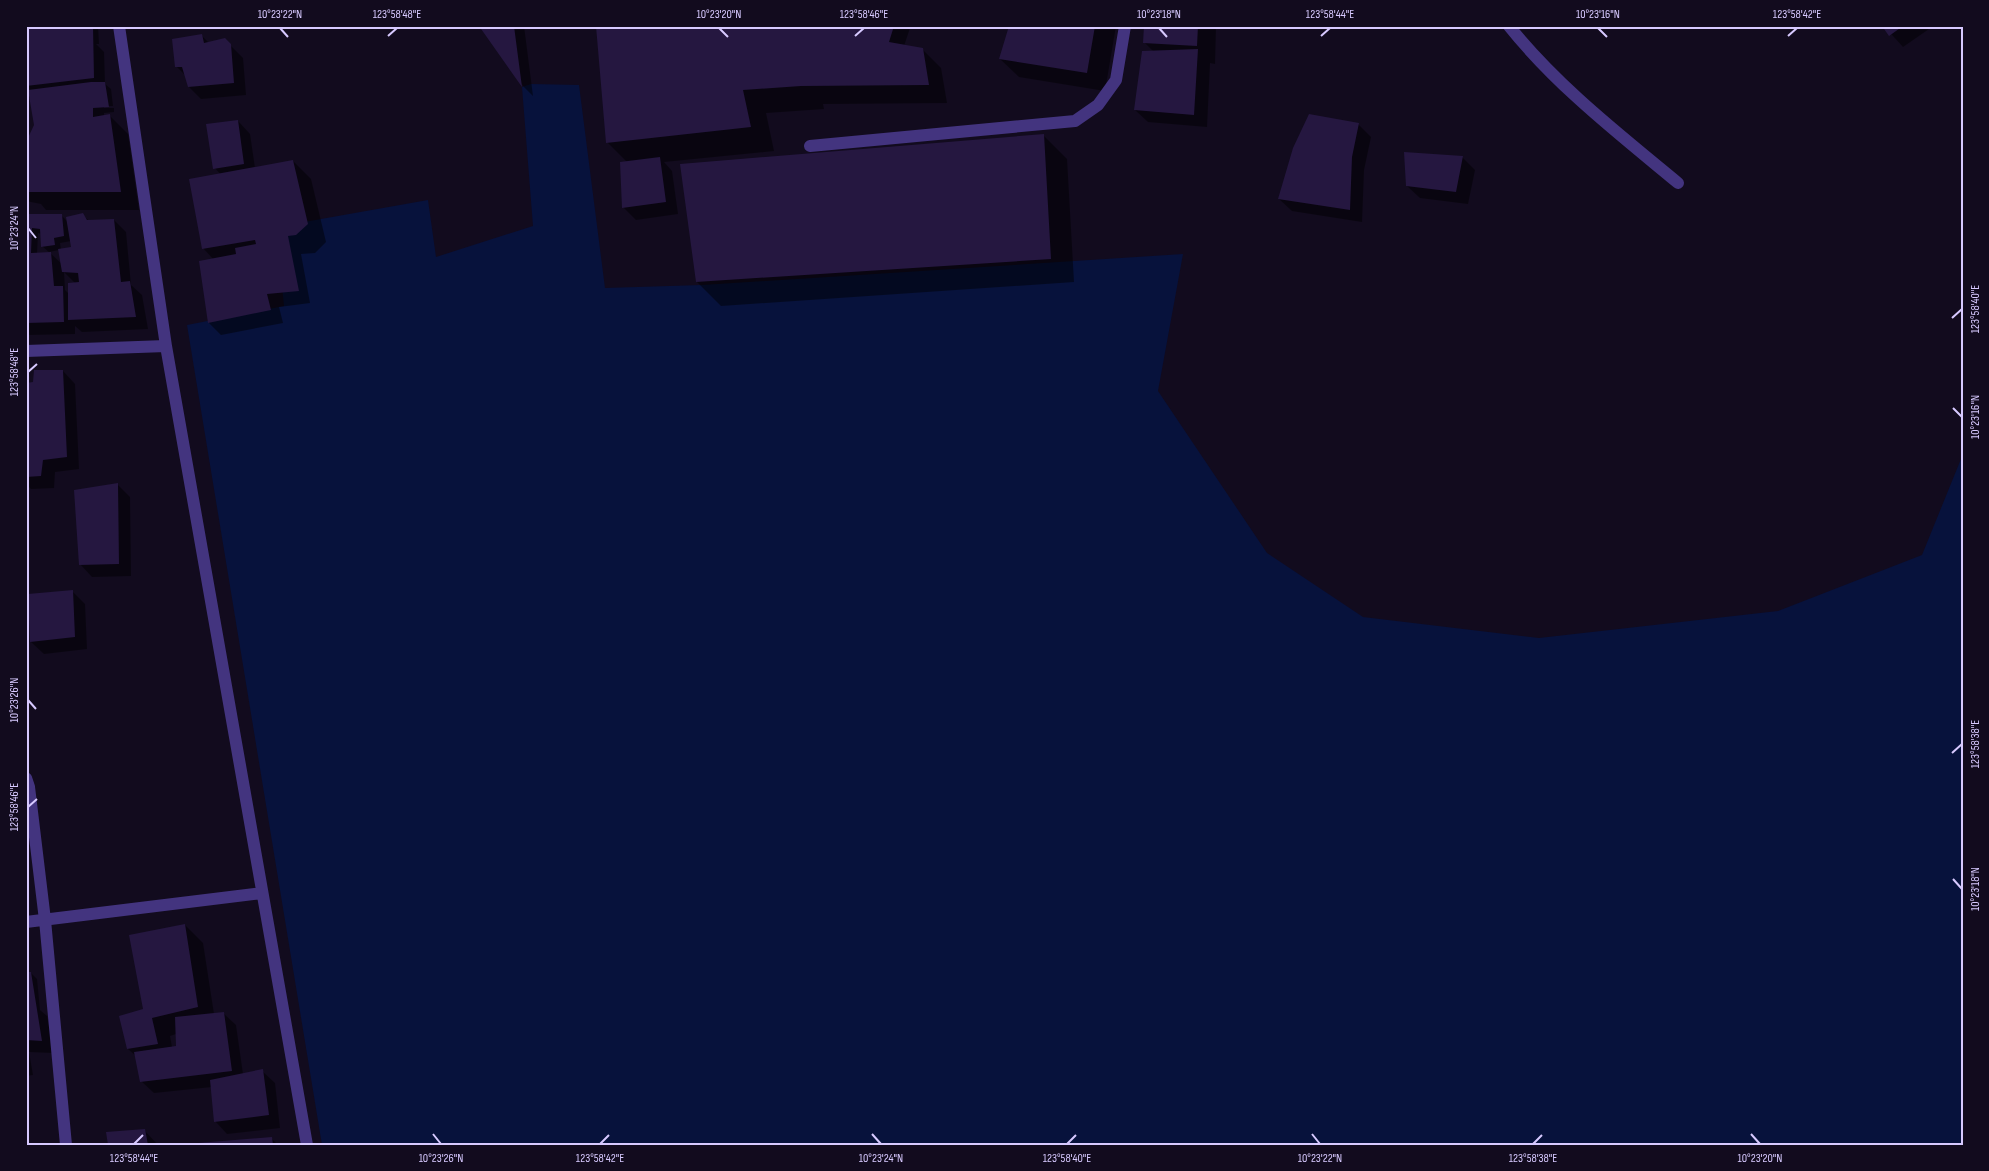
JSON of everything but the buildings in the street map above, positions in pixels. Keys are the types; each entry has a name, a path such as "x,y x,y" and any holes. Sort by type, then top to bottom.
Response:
{"street":[{"path":"119,26 166,346 306,1145"},
{"path":"810,146 1075,121 1098,105 1116,80 1125,26"},
{"path":"1509,26 1523,44 1596,115 1678,183"},
{"path":"26,352 166,346"},
{"path":"26,778 29,787 44,920 66,1145"},
{"path":"26,922 262,893"}],"shaded area":[{"path":"531,84 579,85 605,288 702,285 1183,254 1158,391 1267,553 1363,617 1539,638 1778,611 1922,555 1963,454 1963,1145 322,1145 187,325 284,306 276,227 428,200 436,257 533,226 522,87"}]}
